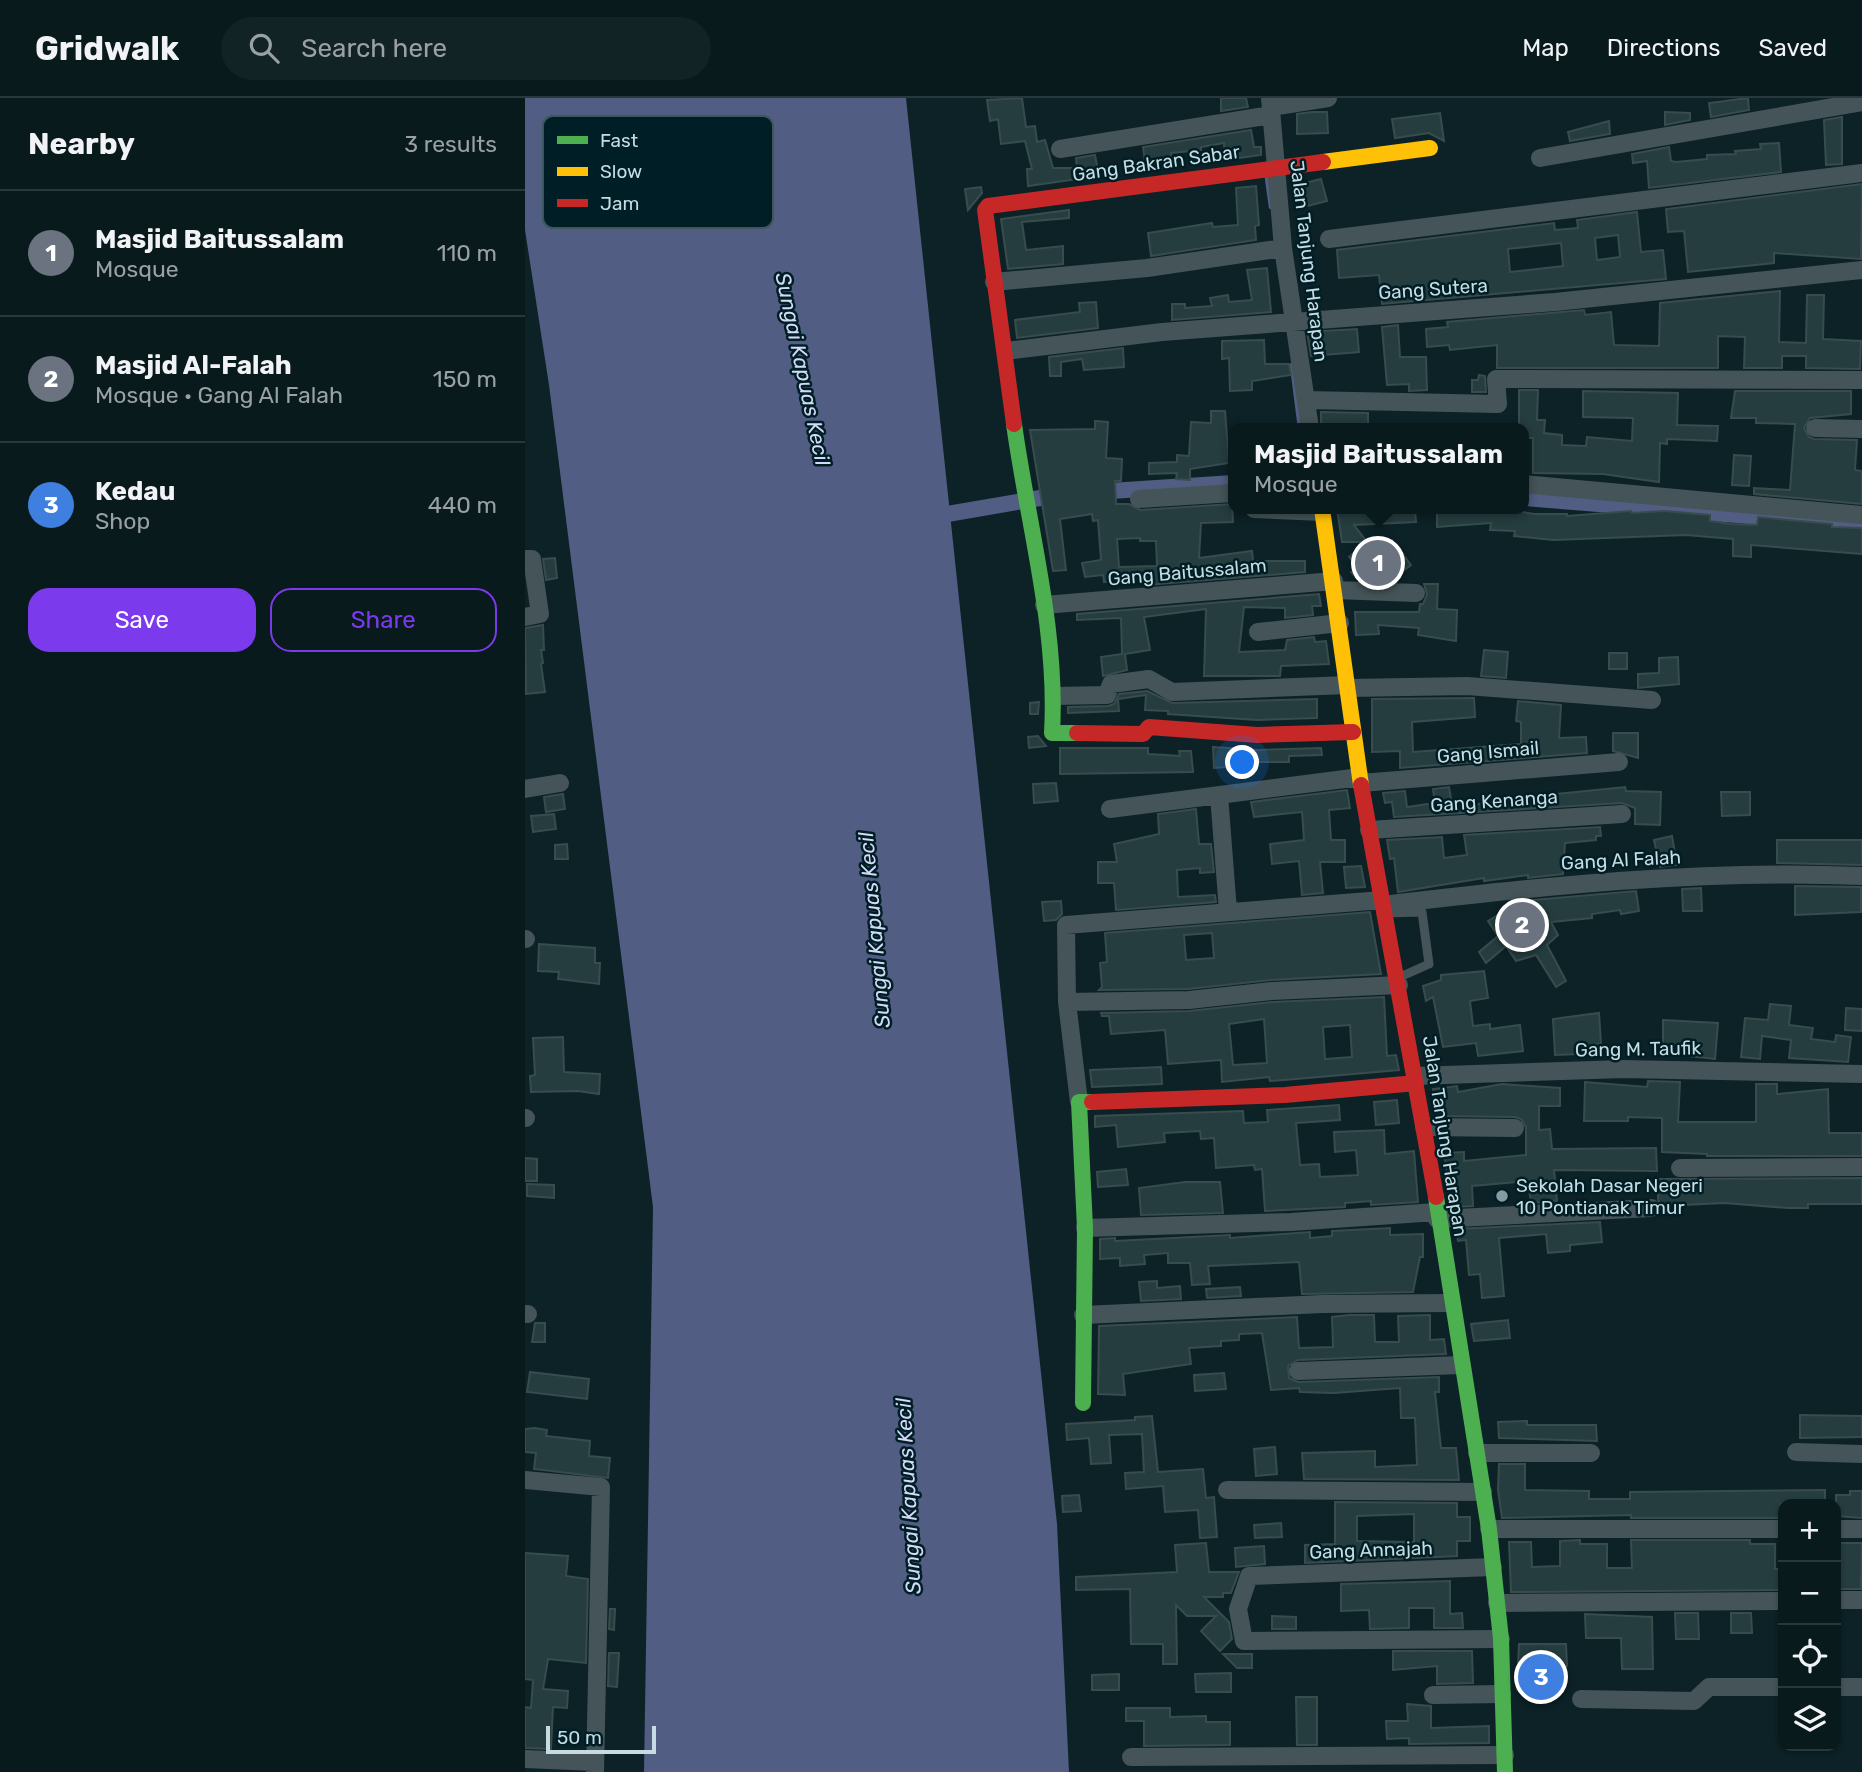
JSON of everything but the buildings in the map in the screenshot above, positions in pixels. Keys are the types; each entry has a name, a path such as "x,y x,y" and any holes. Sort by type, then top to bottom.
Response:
{"street":[{"path":"1060,149 1271,106 1328,98"},
{"path":"1539,158 1862,102"},
{"name":"Jalan Tanjung Harapan","path":"1271,106 1274,167 1283,248 1309,423"},
{"name":"Gang Bakran Sabar","path":"994,282 986,208 1430,148"},
{"path":"1329,239 1862,173"},
{"path":"1283,248 1147,268 994,282 1044,605 1054,696 1052,733 1143,734 1149,727 1257,735 1353,733"},
{"name":"Gang Sutera","path":"1006,351 1162,332 1581,300 1862,270"},
{"path":"1306,400 1498,404 1496,379 1862,380"},
{"path":"1815,428 1862,429"},
{"path":"1529,485 1862,515"},
{"path":"1139,499 1228,493"},
{"name":"Jalan Tanjung Harapan","path":"1323,514 1335,586 1360,780 1416,1080 1489,1529 1501,1639 1505,1764"},
{"path":"528,559 532,616"},
{"name":"Gang Baitussalam","path":"1044,605 1335,586 1416,593"},
{"path":"1258,632 1340,623"},
{"path":"1054,696 1107,695 1111,684 1143,679 1154,681 1172,692 1467,686 1652,700"},
{"name":"Gang Ismail","path":"1110,810 1360,780 1619,762"},
{"path":"525,789 560,783"},
{"path":"1219,795 1228,911"},
{"name":"Gang Kenanga","path":"1369,830 1622,814"},
{"name":"Gang Al Falah","path":"1067,1002 1066,925 1228,911 1383,906 1567,883 1809,874 1862,876"},
{"path":"1083,1402 1085,1228 1079,1102 1067,1002 1189,1000 1272,990 1398,981"},
{"name":"Gang M. Taufik","path":"1416,1080 1624,1069 1862,1074"},
{"path":"1079,1102 1285,1095 1416,1080"},
{"path":"1424,1127 1515,1128"},
{"path":"1679,1168 1862,1167"},
{"path":"1085,1228 1651,1208"},
{"path":"1083,1315 1322,1304 1451,1303"},
{"path":"1298,1371 1461,1365"},
{"path":"1796,1452 1862,1454"},
{"path":"1477,1453 1591,1453"},
{"path":"525,1479 601,1487 595,1767 525,1759"},
{"path":"1227,1490 1483,1492"},
{"path":"1489,1529 1778,1529"},
{"path":"1841,1529 1862,1529"},
{"name":"Gang Annajah","path":"1493,1567 1249,1576 1238,1609 1244,1641 1501,1639"},
{"path":"1841,1600 1862,1600"},
{"path":"1497,1603 1778,1601"},
{"path":"1581,1699 1694,1701 1710,1687 1778,1687"},
{"path":"1841,1687 1862,1687"},
{"path":"1433,1695 1502,1694"},
{"path":"1131,1757 1505,1764"}],"lane":[{"path":"1383,906 1422,912 1429,964 1398,981"}],"water":[{"name":"Sungai Kapuas Kecil","path":"525,98 906,98 1057,1524 1069,1772 644,1772 653,1207 549,385 525,230"}],"waterway":[{"path":"1267,178 1271,207"},
{"path":"1292,365 1299,423"},
{"path":"1095,492 1228,483"},
{"path":"930,517 1063,494"},
{"path":"1529,498 1862,525"}],"traffic: fast":[{"path":"1014,424 1041,578 1051,655 1052,733 1077,733"},
{"path":"1083,1403 1085,1228 1079,1102 1092,1102"},
{"path":"1436,1197 1489,1529 1501,1639 1505,1772"}],"traffic: slow":[{"path":"1323,162 1430,148"},
{"path":"1323,514 1361,785"}],"traffic: jam":[{"path":"1014,424 985,210 988,206 1323,162"},
{"path":"1077,733 1143,734 1149,727 1257,735 1353,732"},
{"path":"1361,785 1436,1197"},
{"path":"1092,1102 1285,1095 1416,1083"}],"place":[{"name":"Masjid Baitussalam","path":"1378,563"},
{"name":"Masjid Al-Falah","path":"1522,925"},
{"name":"Sekolah Dasar Negeri 10 Pontianak Timur","path":"1502,1196"},
{"name":"Kedau","path":"1541,1677"}]}
